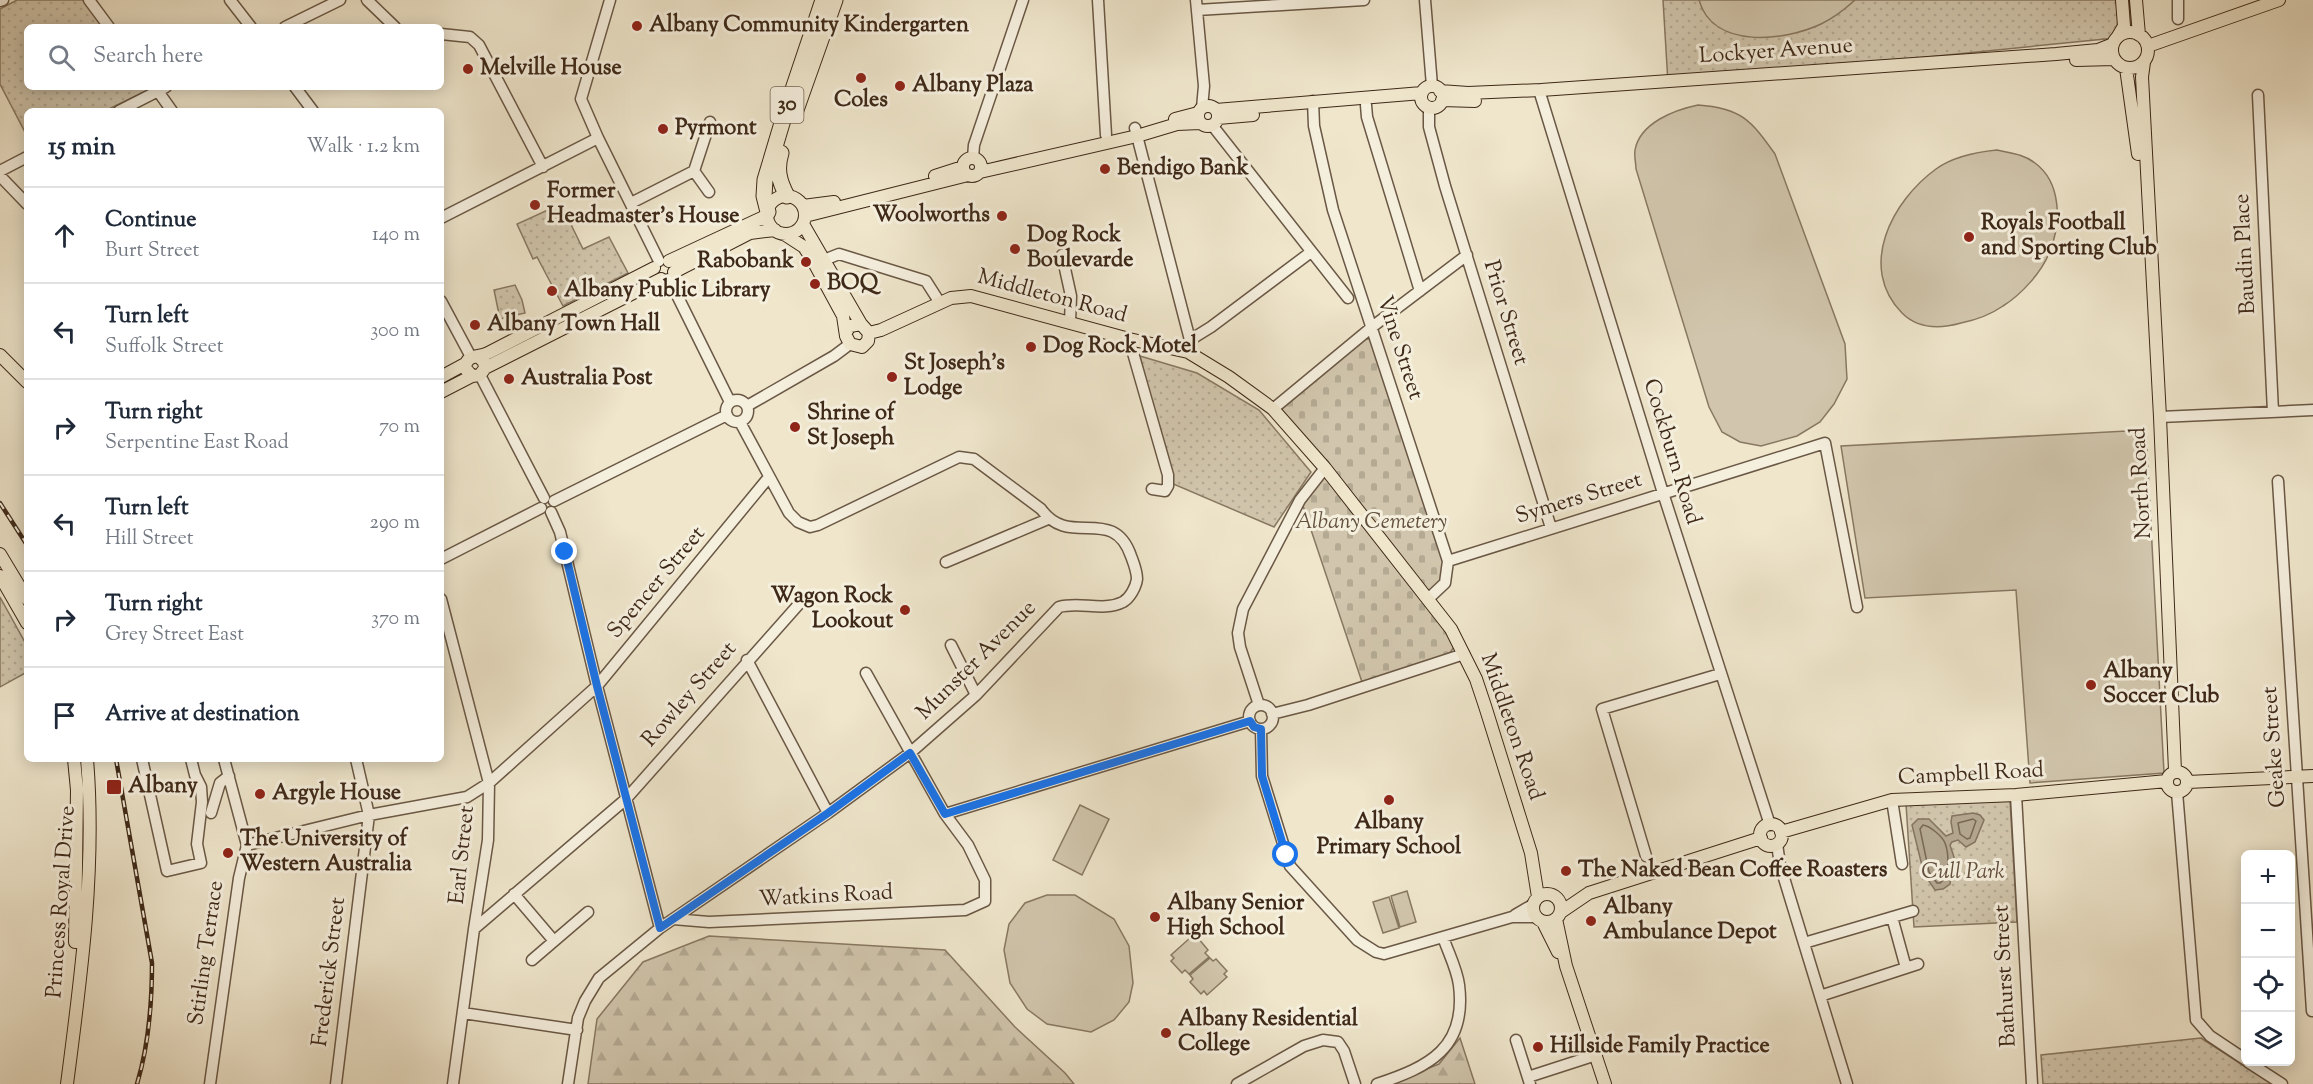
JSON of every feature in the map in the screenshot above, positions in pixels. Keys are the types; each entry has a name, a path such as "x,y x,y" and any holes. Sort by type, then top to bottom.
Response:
{"highway":[{"name":"30","path":"768,214 764,196 765,180 823,0"},
{"name":"30","path":"787,196 780,182 777,165 835,0"}],"main road":[{"path":"2116,40 2131,32 2139,35 2148,46 2148,54 2144,62 2136,68 2126,68 2114,58 2116,40 2124,27 2122,0"},
{"path":"2136,0 2139,35"},
{"path":"2148,46 2279,0"},
{"name":"Lockyer Avenue","path":"1540,92 2056,54 2098,50 2116,40"},
{"name":"Lockyer Avenue","path":"965,171 975,176 978,164 1069,147 1208,116 1313,105 1468,93 1540,92 2114,58"},
{"name":"North Road","path":"2144,62 2142,77 2147,194 2160,417 2175,771"},
{"name":"North Road","path":"2126,68 2140,166 2147,194"},
{"name":"Lockyer Avenue","path":"1313,105 1366,105 1431,96"},
{"name":"Lockyer Avenue","path":"1069,147 1106,135 1136,132"},
{"path":"664,270 750,233 792,233 804,215 831,202 965,171 966,159 978,164"},
{"path":"444,376 475,366 664,270 768,214 774,201 787,196 796,199 824,260 865,328 868,341 862,347 848,338 843,316 804,247 779,232 770,223 768,214"},
{"name":"Middleton Road","path":"865,328 960,296 971,296 1155,346 1229,377"},
{"path":"848,338 850,326 865,328"},
{"name":"Middleton Road","path":"1155,346 1189,346 1273,409 1325,468 1451,629 1464,654 1488,715 1547,908 1605,1084"},
{"path":"0,355 24,379"},
{"path":"444,390 475,366"},
{"path":"0,552 24,579"},
{"path":"0,552 23,600"},
{"path":"0,576 23,600"},
{"name":"Princess Royal Drive","path":"74,762 83,885"},
{"name":"Princess Royal Drive","path":"67,1084 72,1048 90,799 87,762"},
{"path":"2175,771 2185,775 2188,782 2184,789 2177,792 2170,789 2167,782 2169,775 2175,771"},
{"path":"2188,782 2313,776"},
{"name":"Campbell Road","path":"1781,832 1892,800 2016,795 2167,782"},
{"path":"1770,825 1777,826 1781,832 1781,839 1777,844 1769,846 1761,838 1763,828 1770,825"},
{"path":"1547,908 1761,838"}],"street":[{"path":"89,0 107,24"},
{"path":"230,0 249,24"},
{"path":"291,24 339,0"},
{"path":"367,0 392,24"},
{"path":"610,0 581,99 598,138 730,402"},
{"path":"978,164 974,145 1023,0"},
{"path":"1098,0 1106,135"},
{"path":"1348,298 1208,116 1196,5 1364,0"},
{"name":"Prior Street","path":"1425,0 1431,96 1430,127 1434,147 1551,528"},
{"path":"2178,19 2180,1"},
{"path":"444,34 470,37 479,45 543,167"},
{"path":"124,108 156,90"},
{"path":"161,90 170,108"},
{"path":"297,90 311,108"},
{"name":"Cockburn Road","path":"1540,92 1663,493 1770,825"},
{"name":"Baudin Place","path":"2258,95 2273,412"},
{"name":"Vine Street","path":"1313,105 1314,126 1333,210 1448,561"},
{"path":"1366,105 1367,117 1420,291"},
{"path":"631,203 694,171 710,122"},
{"path":"1136,132 1189,346 1311,252"},
{"path":"444,216 598,138"},
{"path":"0,171 24,159"},
{"path":"694,171 708,192"},
{"path":"0,176 24,201"},
{"path":"824,260 839,254 926,281 940,303"},
{"path":"1062,255 1071,296 1070,322"},
{"path":"1273,409 1372,327 1467,255"},
{"path":"444,307 560,532 597,686 660,928"},
{"path":"747,406 834,356 848,338"},
{"path":"1129,339 1168,475 1168,486 1165,490 1152,489"},
{"path":"738,400 747,406 746,417 740,422 732,421 727,415 726,408 730,402 738,400"},
{"path":"2160,417 2313,410"},
{"path":"444,557 727,415"},
{"path":"740,422 770,477"},
{"name":"Symers Street","path":"1448,561 1825,443 1857,607"},
{"name":"Munster Avenue","path":"568,1084 582,1008 599,978 660,928 828,813 910,753 976,695 1059,607 1071,604 1097,606 1116,604 1129,598 1137,581 1130,552 1119,534 1108,528 1076,529 1048,519 1041,509 975,459 959,457 819,525 810,527 798,522 789,513 770,477"},
{"path":"1259,705 1240,647 1238,633 1243,609 1300,500 1325,468"},
{"name":"Spencer Street","path":"247,845 369,815 467,797 489,783 597,686 770,477"},
{"name":"Geake Street","path":"2278,481 2312,1011"},
{"path":"946,562 1048,519"},
{"path":"1428,599 1445,583 1448,561"},
{"name":"Rowley Street","path":"474,929 626,799 799,604"},
{"name":"Earl Street","path":"444,610 489,783 488,840 453,1084"},
{"path":"951,645 976,695"},
{"path":"1272,714 1308,705 1464,654"},
{"path":"747,660 828,813"},
{"path":"866,673 945,814 1250,721"},
{"path":"1646,856 1602,709 1720,674"},
{"path":"1259,705 1269,708 1272,714 1270,724 1261,729 1254,727 1250,721 1250,713 1259,705"},
{"path":"1261,729 1262,776 1290,866 1351,934 1376,952 1391,953 1547,908"},
{"path":"143,762 166,871 201,863 197,844 202,817 201,795 192,762"},
{"name":"Stirling Terrace","path":"210,1084 238,878 247,845 225,762"},
{"name":"Frederick Street","path":"336,1084 369,815 357,762"},
{"path":"211,813 220,783 229,776"},
{"path":"2177,792 2196,1020 2210,1036 2241,1057"},
{"name":"Bathurst Street","path":"2016,795 2032,1084"},
{"path":"1892,800 1902,864"},
{"name":"Watkins Road","path":"673,919 709,922 965,910 980,905 985,902 985,880 968,845 945,814"},
{"path":"1777,844 1780,865 1847,1084"},
{"path":"514,894 554,941"},
{"path":"1804,943 1913,911"},
{"path":"532,960 588,912"},
{"path":"1892,917 1906,968"},
{"path":"1377,1084 1417,1070 1432,1061 1445,1048 1453,1034 1460,1010 1459,984 1443,937"},
{"path":"1820,996 1918,964"},
{"path":"463,1014 577,1030"},
{"path":"1237,1084 1305,1046 1323,1040 1338,1042 1344,1052 1355,1084"},
{"path":"1516,1040 1529,1081 1596,1055"},
{"path":"2255,1066 2282,1084"}],"green space":[{"path":"17,0 84,0 103,24 24,24 24,90 148,90 111,108 24,108 24,130 0,84 0,9"},
{"path":"1663,0 2118,0 2119,14 2115,38 1668,83"},
{"path":"1699,0 1855,0 1830,19 1806,30 1770,37 1752,37 1734,34 1719,27 1707,16"},
{"path":"1698,105 1725,109 1744,118 1759,132 1775,154 1845,344 1847,379 1834,404 1820,422 1797,436 1761,446 1740,442 1722,432 1709,407 1636,169 1635,150 1644,132 1669,114"},
{"name":"Royals Football and Sporting Club","path":"1997,150 2017,154 2031,160 2044,171 2050,181 2055,192 2057,216 2050,251 2037,274 2024,289 1988,315 1937,327 1915,322 1902,313 1889,295 1882,276 1881,256 1894,216 1920,182 1936,169 1965,155"},
{"path":"561,204 583,249 609,237 628,273 563,306 537,257 533,259 517,224"},
{"path":"515,285 525,313 500,319 494,290"},
{"name":"Albany Cemetery","path":"1364,339 1373,342 1444,558 1442,580 1431,591 1454,647 1449,654 1362,682 1302,503 1329,468 1282,413 1281,405"},
{"path":"1140,356 1197,373 1259,410 1311,472 1274,527 1171,483"},
{"name":"Albany Soccer Club","path":"2146,430 2164,773 2030,783 2016,590 1865,598 1841,446"},
{"path":"0,597 24,641 24,674 0,687"},
{"name":"Cull Park","path":"2010,801 2017,922 1914,927 1906,804"},
{"path":"1080,805 1109,819 1082,875 1053,860"},
{"path":"1407,891 1416,922 1400,927 1391,896"},
{"path":"1047,895 1075,895 1114,919 1129,946 1133,983 1129,1002 1114,1020 1091,1032 1047,1024 1027,1009 1010,983 1004,950 1009,924 1025,903"},
{"path":"1389,897 1399,928 1383,933 1373,902"},
{"path":"709,936 945,950 1015,1027 1074,1084 588,1084 597,1019 643,962"},
{"path":"1191,937 1194,941 1198,938 1208,950 1205,953 1209,957 1189,974 1185,970 1182,973 1171,961 1174,958 1171,955"},
{"path":"1210,958 1213,961 1216,959 1227,971 1224,974 1227,977 1207,995 1204,991 1201,994 1190,982 1193,979 1190,975"},
{"path":"1460,1038 1475,1084 1388,1084 1439,1064"},
{"path":"2201,1038 2272,1084 2043,1084 2041,1055"}],"water":[{"path":"1973,813 1980,815 1984,820 1975,842 1966,847 1958,840 1952,842 1950,845 1954,857 1950,884 1943,889 1935,890 1924,874 1912,825 1918,819 1929,819 1946,836 1953,833 1952,816"}],"railway":[{"path":"0,503 24,540"},
{"path":"117,762 152,963 149,1024 137,1084"}],"place":[{"name":"Albany Community Kindergarten","path":"637,26"},
{"name":"Melville House","path":"468,69"},
{"name":"Coles","path":"861,78"},
{"name":"Albany Plaza","path":"900,86"},
{"name":"Pyrmont","path":"663,129"},
{"name":"Bendigo Bank","path":"1105,169"},
{"name":"Former Headmaster's House","path":"535,205"},
{"name":"Woolworths","path":"1002,216"},
{"name":"Royals Football and Sporting Club","path":"1969,237"},
{"name":"Dog Rock Boulevarde","path":"1015,249"},
{"name":"Rabobank","path":"806,262"},
{"name":"BOQ","path":"815,284"},
{"name":"Albany Public Library","path":"552,291"},
{"name":"Albany Town Hall","path":"475,325"},
{"name":"Dog Rock Motel","path":"1031,347"},
{"name":"St Joseph's Lodge","path":"892,377"},
{"name":"Australia Post","path":"509,379"},
{"name":"Shrine of St Joseph","path":"795,427"},
{"name":"Wagon Rock Lookout","path":"905,610"},
{"name":"Albany Soccer Club","path":"2091,685"},
{"name":"Albany","path":"114,787"},
{"name":"Argyle House","path":"260,794"},
{"name":"Albany Primary School","path":"1389,800"},
{"name":"The University of Western Australia","path":"228,853"},
{"name":"The Naked Bean Coffee Roasters","path":"1566,871"},
{"name":"Albany Senior High School","path":"1155,917"},
{"name":"Albany Ambulance Depot","path":"1591,921"},
{"name":"Albany Residential College","path":"1166,1033"},
{"name":"Hillside Family Practice","path":"1538,1047"}],"route":[{"path":"565,552 660,928 828,813 910,753 945,814 1250,721 1254,727 1261,729 1262,776 1286,855"}]}
